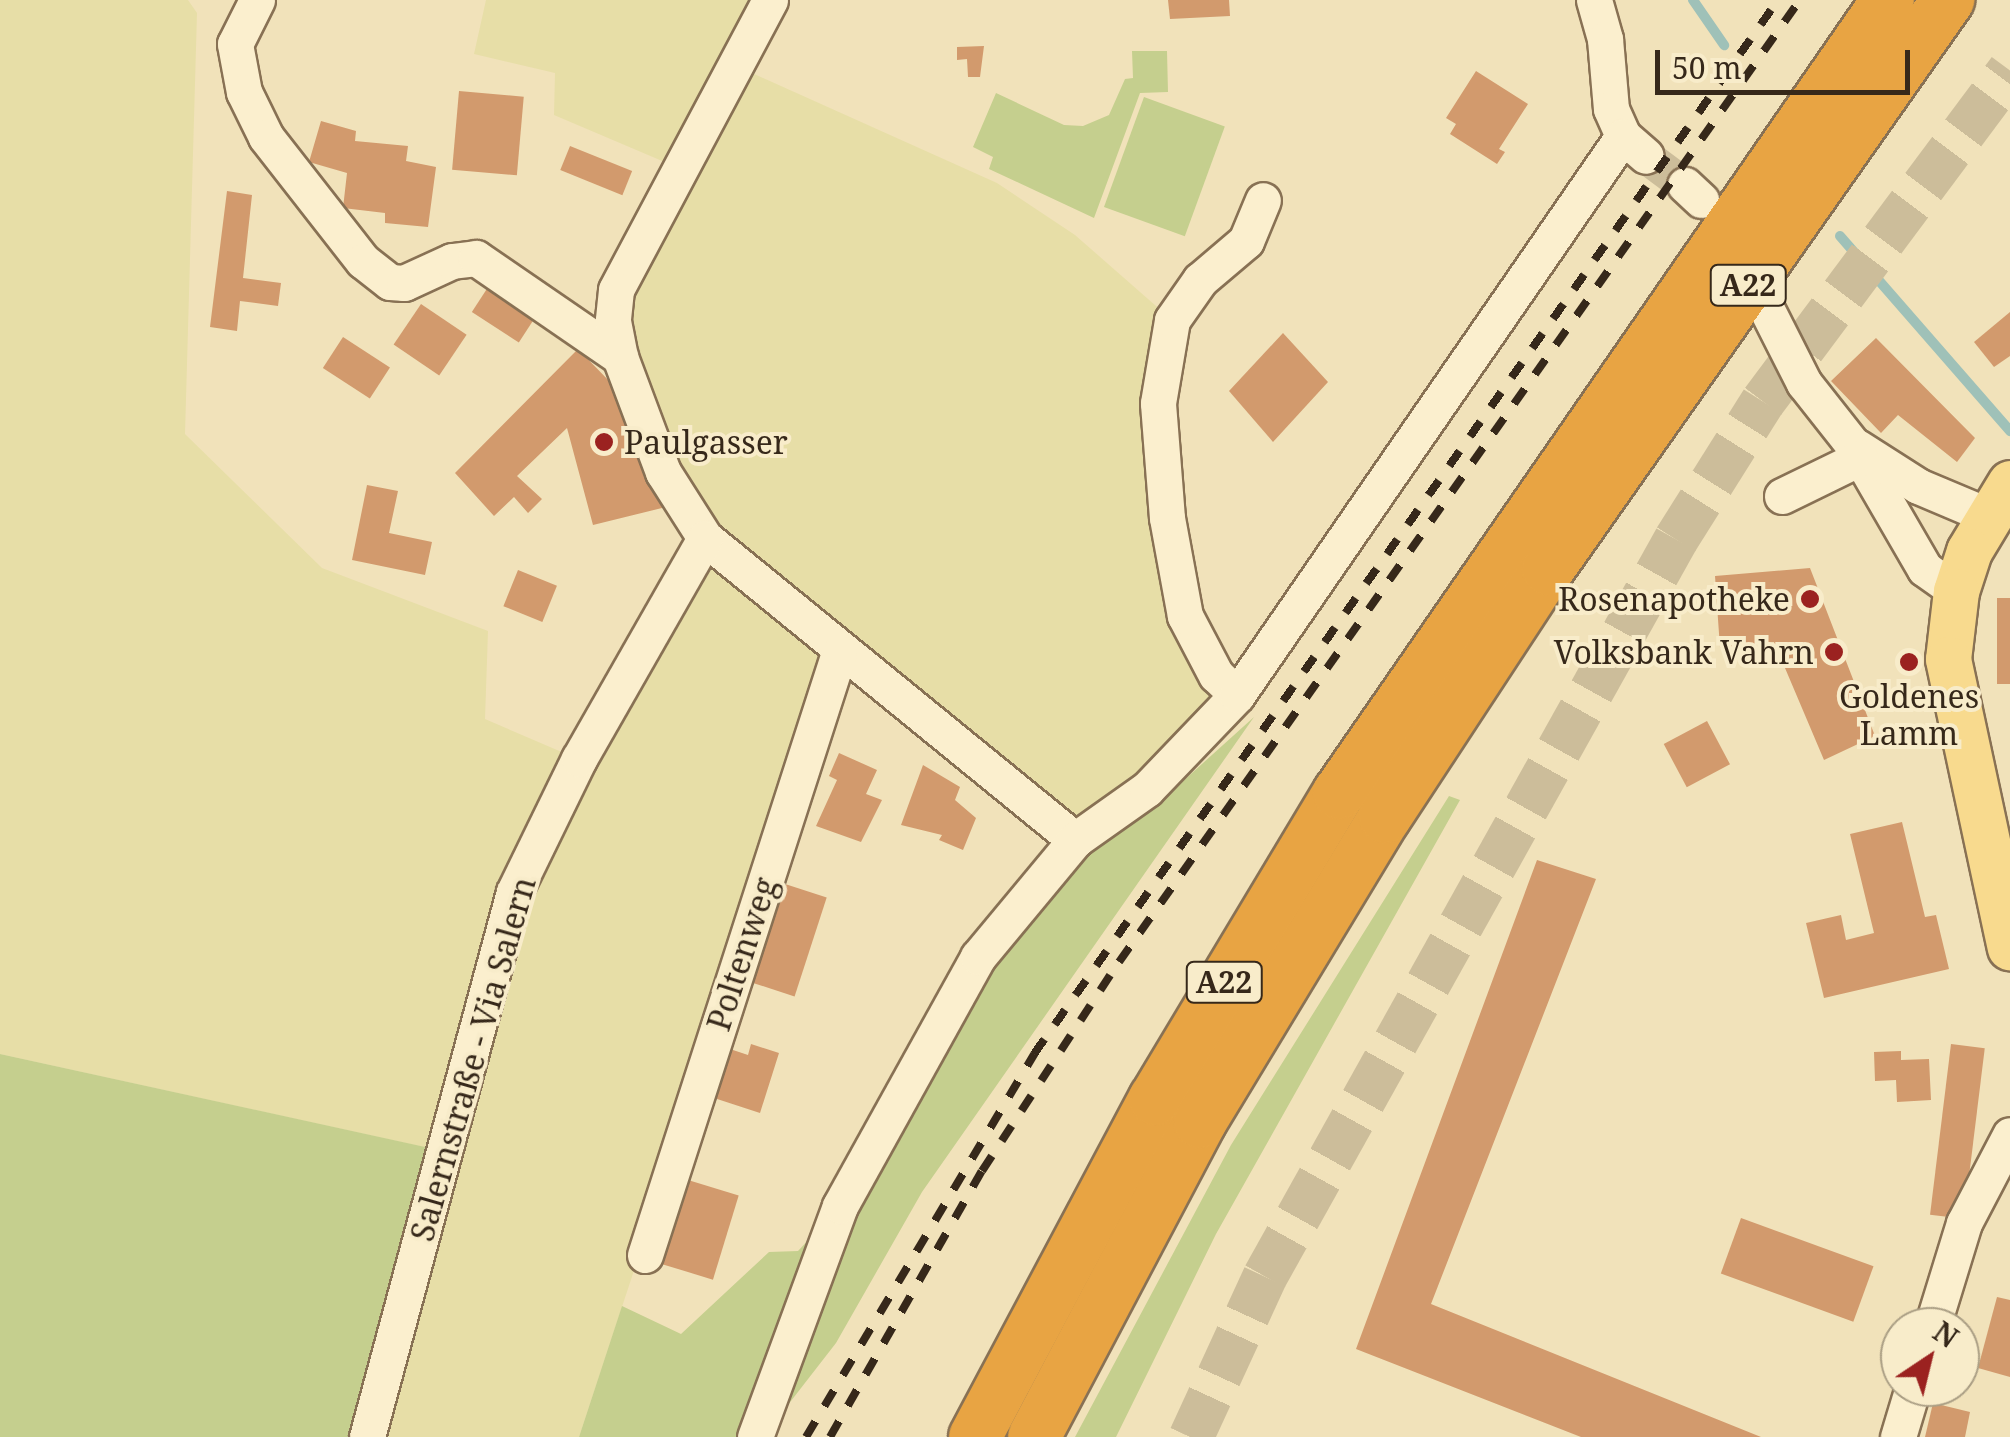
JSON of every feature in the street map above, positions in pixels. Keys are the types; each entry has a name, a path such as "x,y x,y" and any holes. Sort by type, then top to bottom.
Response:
{"highway":[{"name":"A22","path":"975,1437 1155,1099 1339,793 1888,0"},
{"name":"A22","path":"1034,1437 1200,1122 1385,817 1548,569 1948,0"}],"main road":[{"path":"1999,499 1956,591 1948,659 1953,702 2010,946"}],"street":[{"path":"257,0 235,44 244,92 266,137 326,220 376,274 404,283 452,261 476,258 620,357"},
{"path":"770,0 616,290 613,320 620,357 663,472 705,538 838,652 1075,840"},
{"path":"756,1437 840,1206 897,1093 978,957 1075,840 1147,789 1237,695 1635,146 1611,109 1605,38 1594,0"},
{"path":"1237,695 1216,675 1186,616 1167,518 1158,403 1172,320 1200,280 1246,240 1263,200"},
{"path":"564,318 616,290"},
{"path":"1763,302 1804,382 1857,452 1925,569 1956,591"},
{"path":"1782,496 1857,452"},
{"path":"1857,452 1918,486 1999,499"},
{"name":"Salernstraße - Via Salern","path":"368,1437 514,892 579,759 705,538"},
{"name":"Poltenweg","path":"645,1255 838,652"},
{"path":"1938,1307 1964,1223 2010,1135"},
{"path":"1898,1437 1907,1407"}],"shaded area":[{"path":"0,0 188,0 197,13 185,434 322,568 488,631 485,719 578,759 705,539 613,321 681,169 554,115 555,73 474,54 486,0 771,0 752,73 997,183 1075,235 1172,320 1158,403 1186,616 1237,695 1075,840 838,653 579,1437 367,1437 447,1152 0,1054"}],"green space":[{"path":"1132,51 1167,51 1168,92 1140,93 1094,218 989,169 993,157 973,147 996,93 1064,125 1083,126 1109,115 1125,79 1133,78"},
{"path":"1144,97 1225,126 1185,236 1104,207"},
{"path":"1254,717 922,1192 836,1343 763,1437 579,1437 622,1306 681,1334 769,1252 798,1251 840,1206 897,1093 1075,840 1161,801"},
{"path":"1449,796 1460,800 1216,1234 1116,1437 1075,1437 1231,1145"},
{"path":"0,1054 448,1152 367,1437 0,1437"}],"building":[{"path":"1168,0 1229,0 1230,16 1170,19"},
{"path":"984,46 980,77 968,77 967,59 957,60 957,47"},
{"path":"1476,71 1528,104 1499,149 1505,152 1497,164 1450,134 1456,124 1446,118"},
{"path":"459,91 524,97 517,175 452,170"},
{"path":"321,121 356,131 355,141 408,146 406,161 436,167 428,227 385,223 385,213 343,208 347,173 309,162"},
{"path":"570,146 632,171 622,195 560,170"},
{"path":"227,191 252,195 243,278 281,283 278,306 240,301 237,331 210,327"},
{"path":"492,281 539,311 519,343 472,312"},
{"path":"421,304 467,335 439,375 394,345"},
{"path":"2010,312 2010,356 1994,367 1974,342"},
{"path":"1283,333 1328,382 1273,442 1229,391"},
{"path":"343,337 390,367 370,399 323,368"},
{"path":"1876,338 1975,438 1957,462 1898,415 1881,433 1831,381"},
{"name":"Paulgasser","path":"578,349 613,385 666,507 593,525 567,428 517,476 542,499 528,513 514,497 494,516 455,473"},
{"path":"367,485 398,491 389,533 432,542 425,575 352,560"},
{"path":"1810,568 1875,736 1824,760 1774,642 1720,648 1715,576"},
{"path":"518,570 557,586 542,622 503,606"},
{"path":"1997,598 2010,598 2010,684 1997,684"},
{"path":"1707,721 1730,764 1687,787 1664,744"},
{"path":"839,753 877,770 866,794 882,800 861,842 816,826 837,780 829,776"},
{"path":"923,765 960,787 955,800 976,818 963,850 939,840 942,835 901,825"},
{"path":"1902,822 1925,917 1936,915 1949,969 1824,998 1806,923 1841,915 1846,940 1874,933 1850,834"},
{"path":"1537,860 1596,879 1431,1304 1761,1437 1581,1437 1356,1349"},
{"path":"782,883 827,898 795,996 750,982"},
{"path":"751,1044 779,1053 760,1113 711,1097 727,1048 748,1055"},
{"path":"1951,1044 1985,1048 1964,1219 1930,1215"},
{"path":"1901,1051 1901,1060 1929,1059 1931,1100 1897,1102 1896,1080 1875,1081 1874,1052"},
{"path":"688,1180 739,1195 713,1280 662,1264"},
{"path":"1741,1218 1873,1266 1853,1322 1721,1273"},
{"path":"1997,1297 2010,1300 2010,1377 1980,1369"},
{"path":"1932,1407 1970,1412 1965,1437 1925,1437"}],"waterway":[{"path":"1693,0 1724,45"},
{"path":"1840,236 2010,431"}],"tunnel":[{"path":"1191,1437 1265,1276 1676,539 1763,401 2010,70"},
{"path":"1646,156 1685,185"}],"railway":[{"path":"806,1437 1034,1054 1778,0"},
{"path":"830,1437 982,1171 1119,962 1800,0"}],"place":[{"name":"Paulgasser","path":"604,442"},
{"name":"Rosenapotheke","path":"1810,599"},
{"name":"Volksbank Vahrn","path":"1834,652"},
{"name":"Goldenes Lamm","path":"1909,662"}]}
